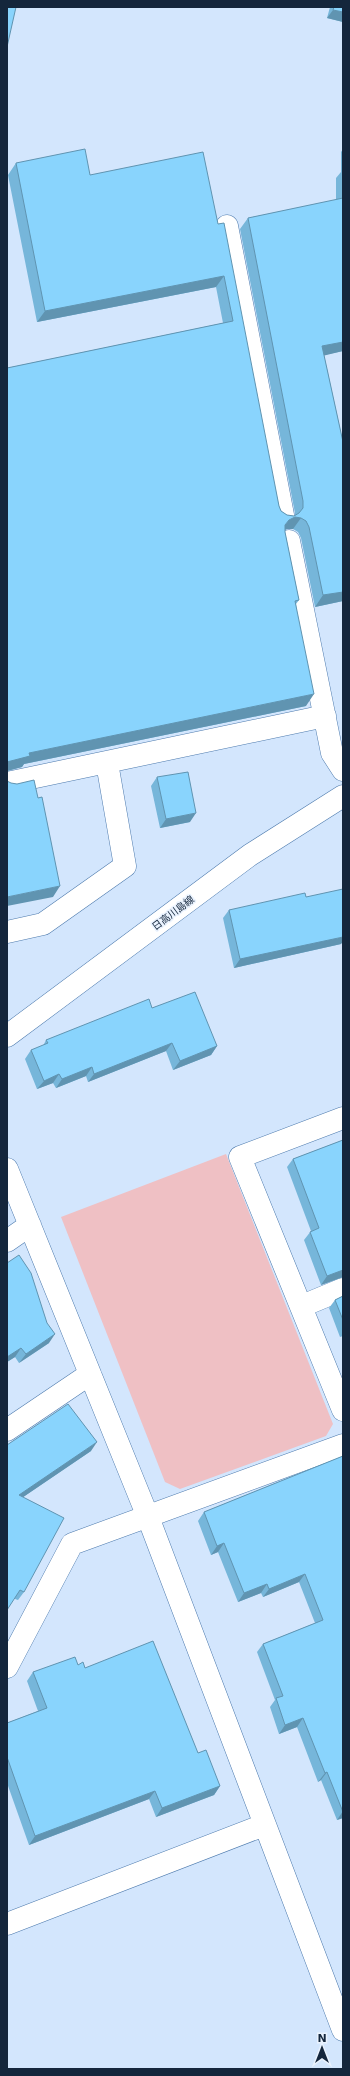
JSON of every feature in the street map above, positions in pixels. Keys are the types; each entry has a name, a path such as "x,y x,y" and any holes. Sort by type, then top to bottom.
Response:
{"street":[{"path":"226,226 283,515"},
{"path":"289,541 332,753 343,770"},
{"path":"7,783 325,716"},
{"path":"7,932 43,924 125,866 107,763"},
{"name":"日高川島線","path":"7,1036 250,855 343,796"},
{"path":"343,1118 240,1157 302,1306 343,1410"},
{"path":"7,1170 148,1517 343,2030"},
{"path":"7,1241 30,1225"},
{"path":"302,1306 343,1289"},
{"path":"7,1430 90,1374"},
{"path":"7,1667 72,1544 343,1445"},
{"path":"7,1924 264,1824"}],"shaded area":[{"path":"226,1154 333,1424 326,1436 180,1489 165,1482 61,1217"}],"building":[{"path":"7,7 16,7 7,47"},
{"path":"334,7 343,7 343,12 333,10"},
{"path":"85,149 90,175 203,152 218,224 224,223 279,506 281,511 287,515 294,516 299,513 303,508 303,501 248,218 343,198 343,342 322,346 343,442 343,592 323,595 309,527 306,521 301,518 295,517 289,520 285,525 285,532 299,600 295,601 314,694 29,753 30,756 7,762 7,368 233,321 224,276 45,311 16,163"},
{"path":"188,772 196,813 166,819 157,777"},
{"path":"34,780 38,798 42,797 60,886 7,897 7,781 17,784"},
{"path":"343,889 343,937 240,959 229,910 305,893 306,897"},
{"path":"195,992 217,1046 180,1061 172,1043 94,1074 92,1067 62,1079 59,1074 44,1081 31,1050 48,1043 46,1040 149,999 152,1008"},
{"path":"343,1140 343,1270 327,1276 310,1232 319,1228 293,1159"},
{"path":"19,1255 31,1273 47,1323 55,1334 26,1354 21,1348 7,1357 7,1263"},
{"path":"343,1296 343,1320 335,1300"},
{"path":"68,1404 97,1442 19,1495 64,1518 24,1592 20,1590 7,1610 7,1445"},
{"path":"343,1456 343,1812 327,1772 325,1773 303,1718 285,1725 276,1698 283,1696 263,1644 323,1620 305,1574 269,1589 267,1584 244,1593 224,1543 217,1546 204,1512"},
{"path":"153,1641 198,1753 206,1750 220,1786 162,1808 155,1791 35,1836 7,1757 7,1723 47,1708 33,1672 75,1657 78,1665 83,1662 85,1668"}]}
